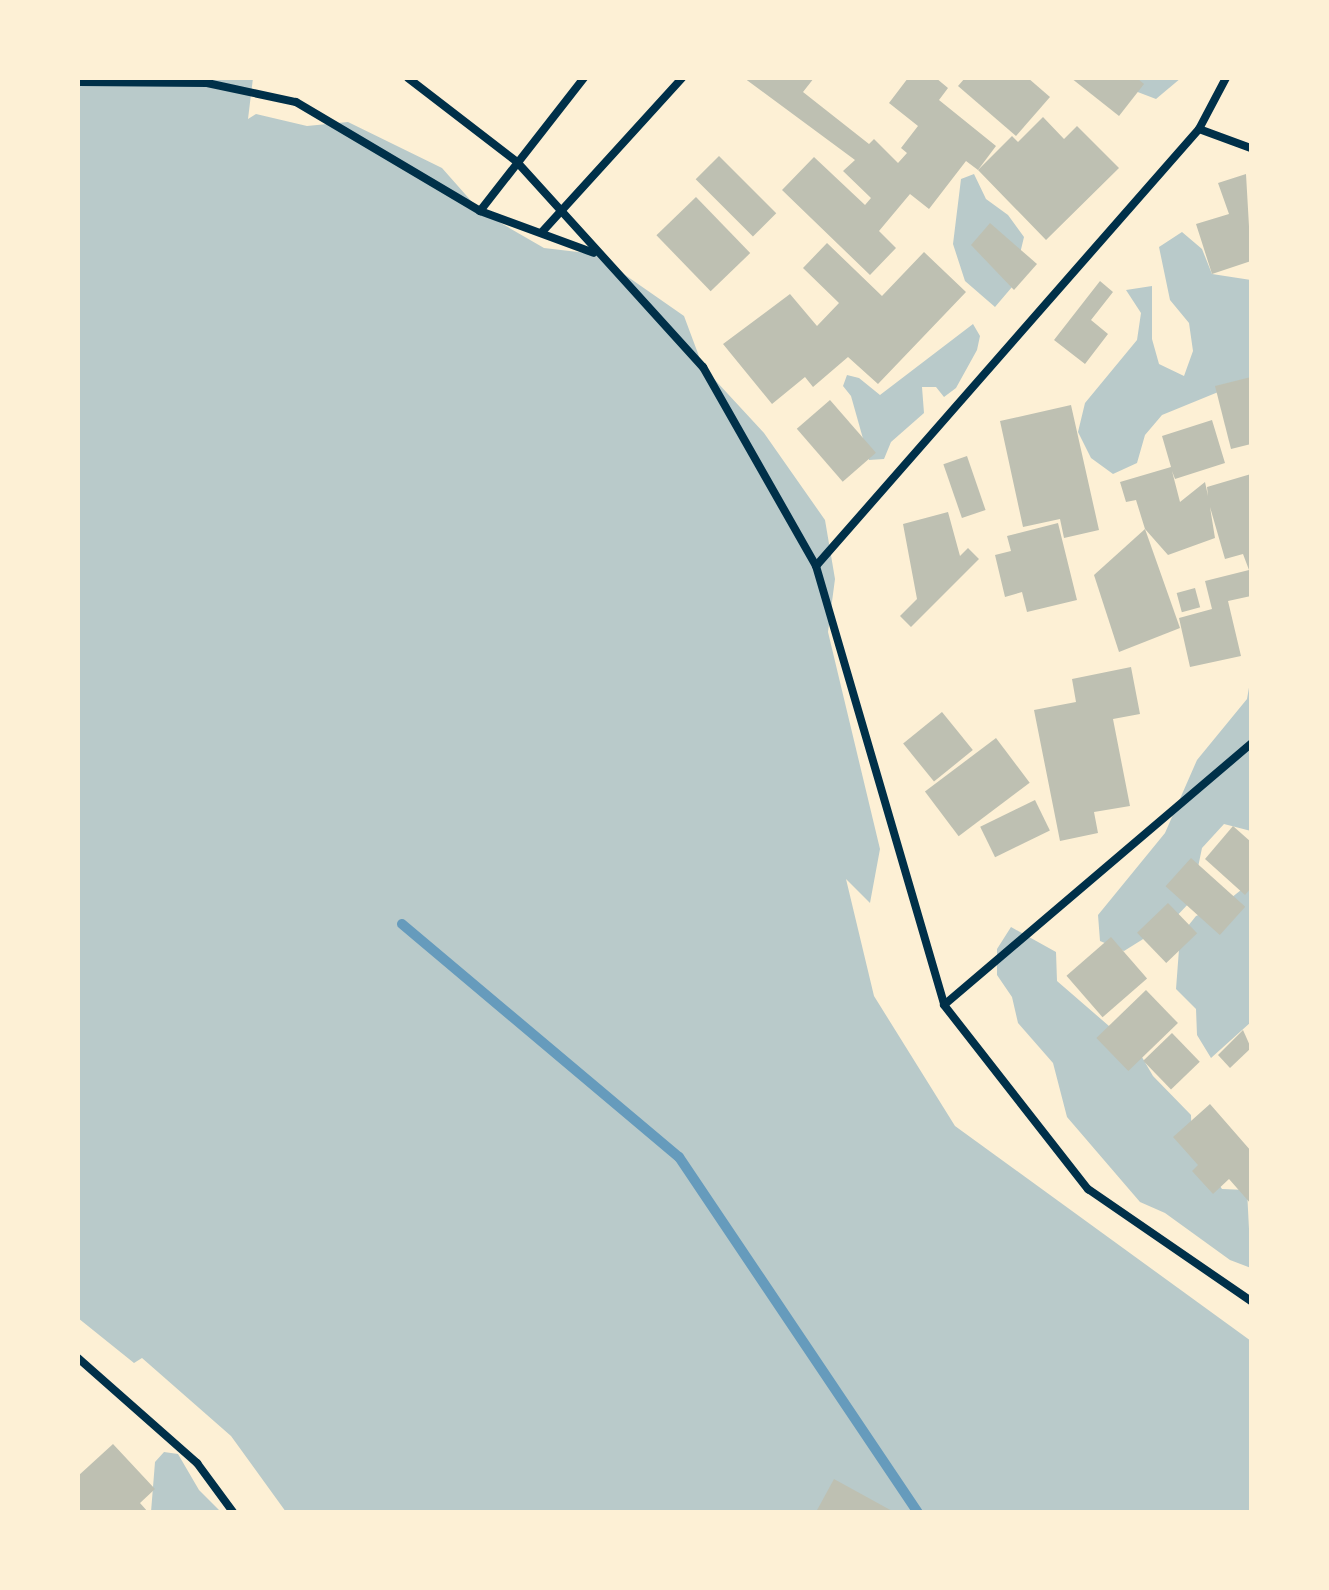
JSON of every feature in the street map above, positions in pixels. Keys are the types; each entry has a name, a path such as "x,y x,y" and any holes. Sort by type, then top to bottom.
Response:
{"street":[{"path":"408,78 517,162 595,254 703,367 816,566 944,1005 1088,1189 1251,1301"},
{"path":"480,211 584,78"},
{"path":"542,232 682,78"},
{"path":"816,566 1199,129 1226,78"},
{"path":"78,82 207,83 296,102 480,211 595,254"},
{"path":"1199,129 1251,148"},
{"path":"944,1005 1251,744"},
{"path":"78,1358 197,1463 233,1512"}],"shaded area":[{"path":"78,78 253,78 248,119 256,114 307,126 348,122 442,168 480,211 544,248 595,254 684,316 703,367 764,433 825,520 835,579 828,632 880,849 870,903 846,879 874,996 955,1126 1251,1341 1251,1512 286,1512 231,1436 142,1358 134,1363 78,1318"},
{"path":"1128,78 1181,78 1156,99 1135,91"},
{"path":"974,174 986,199 1008,215 1024,237 1012,287 995,307 965,281 953,244 961,179"},
{"path":"1182,232 1202,249 1212,274 1251,280 1251,392 1228,388 1162,415 1145,435 1137,463 1113,474 1091,458 1078,432 1085,403 1137,340 1141,313 1126,290 1152,286 1152,339 1159,364 1184,376 1193,351 1189,323 1170,300 1159,247"},
{"path":"973,324 980,336 977,350 956,388 944,397 936,387 922,387 924,413 891,442 884,459 869,460 851,396 843,386 847,375 859,378 880,395"},
{"path":"1251,676 1251,831 1224,824 1202,848 1191,901 1172,921 1124,951 1100,941 1098,915 1165,833 1197,760 1247,699"},
{"path":"1251,882 1251,1022 1211,1058 1197,1035 1196,1009 1176,989 1180,936 1196,916 1221,906"},
{"path":"1011,927 1056,952 1057,981 1139,1052 1153,1076 1191,1115 1192,1144 1222,1189 1247,1190 1251,1268 1230,1260 1165,1213 1140,1202 1067,1117 1053,1063 1018,1023 1012,997 997,975 997,949"},
{"path":"164,1452 178,1454 199,1490 221,1512 151,1512 155,1462"}],"building":[{"path":"744,78 814,78 803,92 869,144 874,139 898,163 907,153 901,148 918,126 889,103 908,78 936,78 948,88 939,100 996,146 978,170 966,161 929,209 910,194 879,231 896,248 870,275 782,190 814,157 865,205 871,198 843,171 855,160"},
{"path":"965,78 1028,78 1050,97 1016,136 958,86"},
{"path":"1071,78 1137,78 1144,84 1119,116"},
{"path":"1043,117 1064,139 1077,126 1119,168 1046,240 978,170 1012,136 1018,142"},
{"path":"719,156 776,213 753,237 696,179"},
{"path":"1246,174 1251,261 1212,274 1196,224 1229,214 1218,183"},
{"path":"696,197 750,253 711,291 656,235"},
{"path":"990,223 1037,264 1014,290 971,245"},
{"path":"827,243 882,296 924,252 966,292 878,384 848,357 813,387 805,377 772,404 723,344 790,294 817,326 839,303 803,268"},
{"path":"1100,281 1113,292 1091,320 1108,334 1085,364 1054,340"},
{"path":"1251,377 1251,444 1231,449 1215,386"},
{"path":"830,400 876,453 843,482 797,429"},
{"path":"1071,405 1099,530 1064,538 1060,519 1023,527 1000,421"},
{"path":"1212,420 1225,463 1175,479 1172,471 1180,502 1205,482 1208,496 1207,487 1251,474 1251,596 1228,601 1241,656 1190,667 1179,618 1212,609 1205,581 1249,570 1243,554 1225,559 1210,507 1215,538 1168,555 1145,529 1136,500 1126,502 1120,482 1171,467 1162,436"},
{"path":"967,456 986,510 962,518 943,464"},
{"path":"948,512 960,556 968,548 979,559 911,627 900,616 917,599 903,524"},
{"path":"1058,523 1077,600 1027,612 1022,592 1005,597 995,555 1011,551 1007,536"},
{"path":"1145,529 1180,628 1119,652 1094,575"},
{"path":"1195,588 1200,607 1182,612 1177,593"},
{"path":"1131,667 1140,714 1113,719 1130,806 1094,812 1098,833 1060,841 1034,710 1076,702 1072,679"},
{"path":"942,712 973,750 934,782 903,743"},
{"path":"996,738 1030,783 959,836 925,792"},
{"path":"1035,800 1050,831 995,857 980,827"},
{"path":"1233,826 1251,842 1251,888 1245,895 1205,859"},
{"path":"1191,858 1245,907 1220,935 1166,886"},
{"path":"1168,903 1197,933 1166,963 1137,933"},
{"path":"1111,937 1147,979 1103,1017 1066,976"},
{"path":"1146,990 1178,1023 1128,1071 1096,1038"},
{"path":"1243,1030 1251,1048 1230,1068 1218,1055"},
{"path":"1172,1033 1200,1062 1171,1090 1143,1061"},
{"path":"1210,1104 1251,1151 1251,1204 1229,1179 1213,1194 1192,1171 1198,1165 1173,1137"},
{"path":"113,1444 155,1489 140,1503 148,1512 78,1512 78,1476"},
{"path":"834,1479 894,1512 816,1512"}],"waterway":[{"path":"402,924 679,1157 918,1512"}]}
